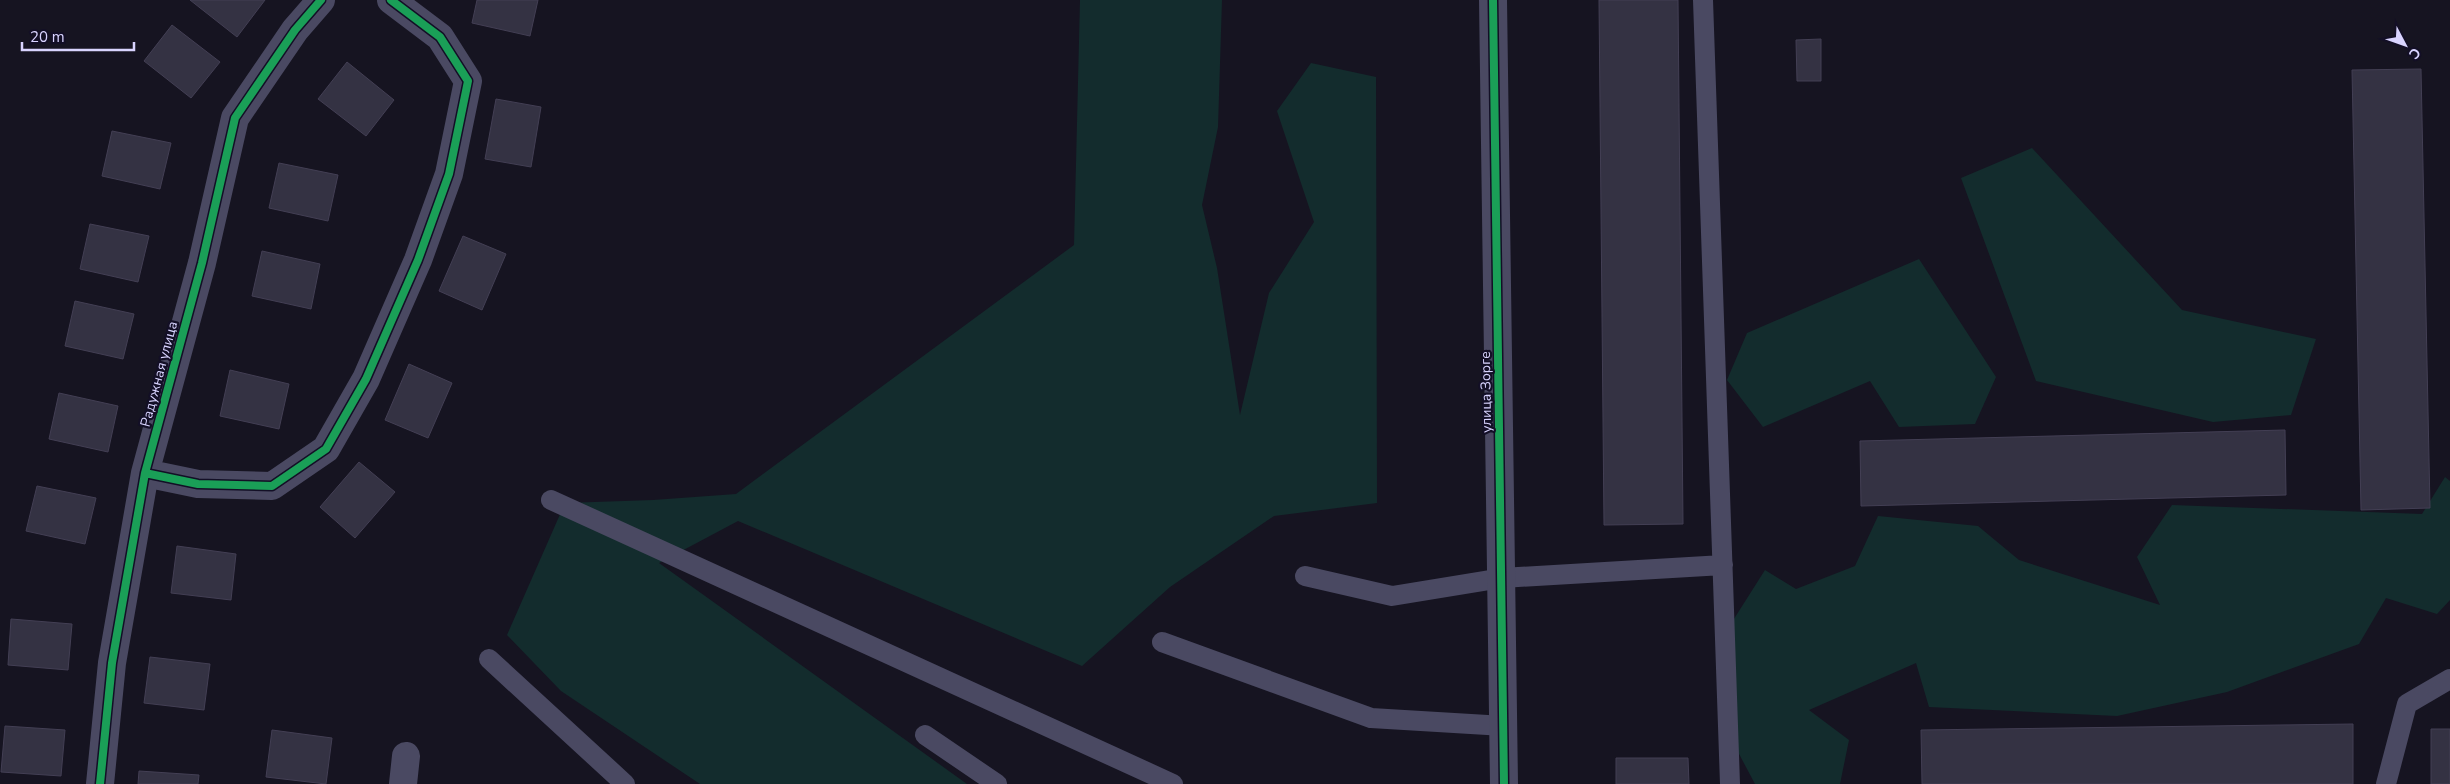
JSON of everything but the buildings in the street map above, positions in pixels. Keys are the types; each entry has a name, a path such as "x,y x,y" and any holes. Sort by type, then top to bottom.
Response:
{"street":[{"name":"Радужная улица","path":"100,784 112,663 144,473 202,264 235,118 294,30 321,0"},
{"path":"144,473 198,484 272,486 326,449 366,379 418,260 449,174 468,81 440,37 390,0"},
{"name":"улица Зорге","path":"1493,0 1504,784"},
{"path":"403,784 406,756"}],"lane":[{"path":"1702,0 1730,784"},
{"path":"551,500 1173,784"},
{"path":"1305,576 1392,596 1502,578 1723,565"},
{"path":"1162,642 1371,718 1504,726"},
{"path":"489,659 625,784"},
{"path":"2386,784 2407,704 2450,679"},
{"path":"925,735 998,784"}],"green space":[{"path":"1080,0 1222,0 1218,127 1202,205 1217,268 1240,415 1269,293 1314,222 1277,111 1311,63 1376,77 1377,503 1274,516 1170,587 1082,666 738,521 659,563 967,784 700,784 561,691 507,635 565,503 653,500 736,494 1074,245"},
{"path":"2032,148 2182,310 2316,339 2291,415 2213,422 2036,381 1961,178"},
{"path":"1919,259 1996,377 1975,424 1899,427 1870,381 1763,427 1727,380 1747,333"},
{"path":"2445,477 2450,481 2450,600 2437,614 2386,598 2359,644 2227,692 2117,716 1929,707 1916,663 1809,710 1849,740 1840,784 1755,784 1738,752 1732,622 1765,570 1796,589 1855,566 1878,516 1978,526 2019,560 2160,605 2137,557 2172,505 2422,514"}],"cycle path":[{"path":"100,784 112,663 145,473 202,263 235,118 295,30 321,0"},
{"path":"145,473 198,484 272,486 326,449 366,379 418,260 449,174 468,81 440,37 391,0"},
{"path":"1493,0 1504,784"}]}
